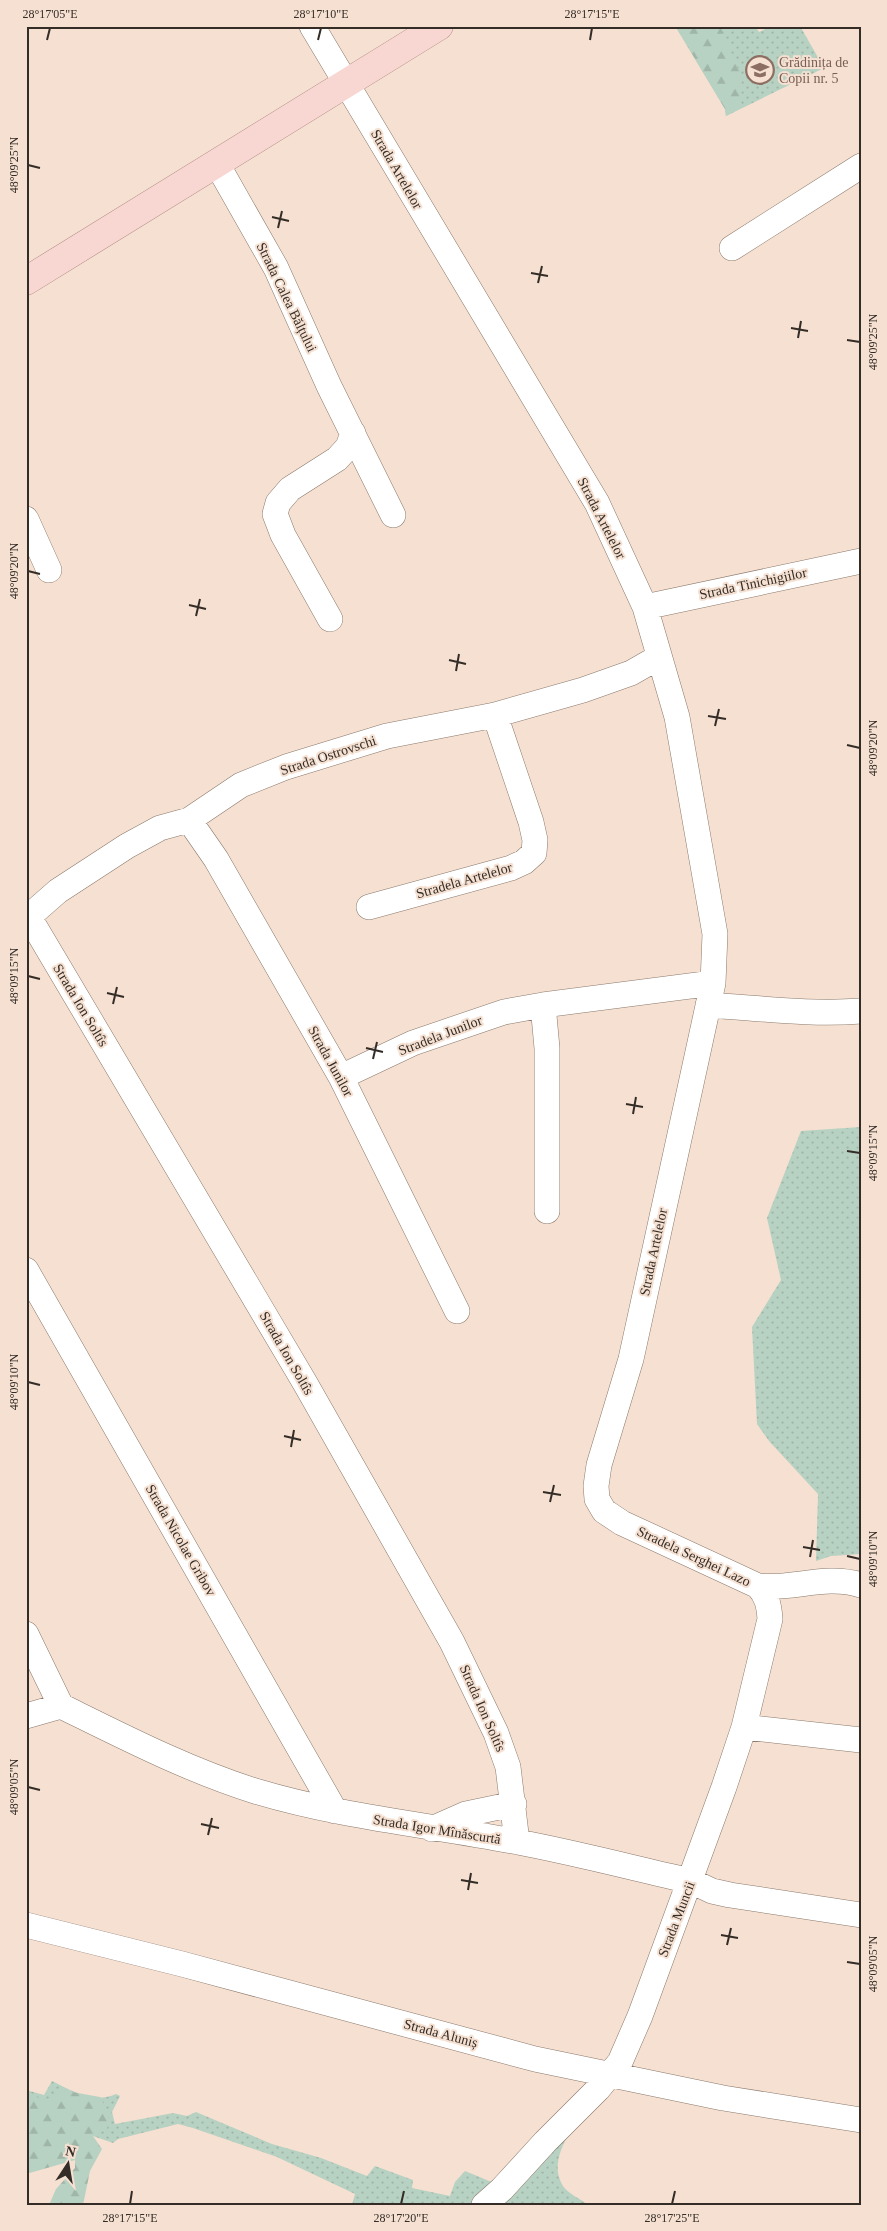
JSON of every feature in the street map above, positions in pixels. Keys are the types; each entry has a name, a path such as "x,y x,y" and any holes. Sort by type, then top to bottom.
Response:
{"main road":[{"path":"26,281 439,26"}],"street":[{"name":"Strada Artelelor","path":"312,26 597,503 645,607 677,716 715,934 711,994 631,1359 599,1465 596,1486 597,1498"},
{"name":"Strada Calea Bălțului","path":"217,164 276,268 329,386 393,515"},
{"path":"732,248 861,166"},
{"path":"330,619 283,535 275,514 278,503 290,489 337,459 348,447 352,433"},
{"path":"26,519 49,570"},
{"name":"Strada Tinichigiilor","path":"645,607 861,561"},
{"name":"Strada Ostrovschi","path":"27,918 58,892 126,846 160,828 189,820 241,785 286,767 387,736 495,715 583,690 631,673 659,658"},
{"name":"Stradela Artelelor","path":"368,907 511,868 524,862 534,853 535,840 531,822 495,715"},
{"name":"Strada Junilor","path":"189,820 216,858 342,1077 458,1311"},
{"name":"Strada Ion Soltîs","path":"27,918 305,1383 452,1642 496,1733 508,1767 518,1842"},
{"path":"711,994 793,1012 834,1013 861,1011"},
{"name":"Stradela Junilor","path":"342,1077 413,1044 467,1023 504,1012 543,1005 711,994"},
{"path":"543,1005 547,1048 547,1210"},
{"name":"Strada Nicolae Gribov","path":"26,1270 335,1811"},
{"name":"Stradela Serghei Lazo","path":"597,1498 604,1511 622,1523 758,1586 776,1588 822,1581 846,1580 861,1585"},
{"name":"Strada Muncii","path":"484,2205 502,2189 544,2142 612,2074 620,2062 640,2016 691,1881 744,1727 770,1619 769,1604 758,1586"},
{"path":"26,1634 61,1706 26,1716"},
{"name":"Strada Igor Mînăscurtă","path":"61,1706 177,1761 254,1790 335,1811 432,1829 518,1842 691,1881 730,1896 861,1915"},
{"path":"744,1727 861,1740"},
{"path":"432,1829 466,1814 514,1804"},
{"name":"Strada Aluniș","path":"26,1925 182,1964 536,2059 723,2098 861,2120"}],"green space":[{"name":"Grădinița de Copii nr. 5","path":"675,26 755,26 759,32 772,26 800,26 824,68 726,116 725,109"},
{"path":"678,26 720,26 742,78 741,108 726,116 725,109"},
{"path":"861,1127 861,1554 831,1556 816,1561 818,1494 769,1441 757,1424 752,1327 781,1280 767,1218 801,1131"},
{"path":"52,2081 91,2097 99,2098 116,2094 120,2096 112,2112 115,2124 173,2113 187,2116 196,2112 272,2144 321,2158 367,2176 375,2166 413,2180 412,2188 450,2196 455,2182 465,2171 494,2183 569,2134 558,2159 558,2173 563,2186 588,2205 352,2205 355,2194 277,2157 178,2124 118,2139 113,2143 93,2136 26,2174 26,2090 44,2095"},
{"path":"61,2090 100,2097 109,2114 107,2129 93,2136 102,2149 90,2171 83,2205 49,2205 56,2189 75,2168 75,2160 26,2174 26,2096 50,2099"}],"place":[{"name":"Grădinița de Copii nr. 5","path":"760,70"}]}
